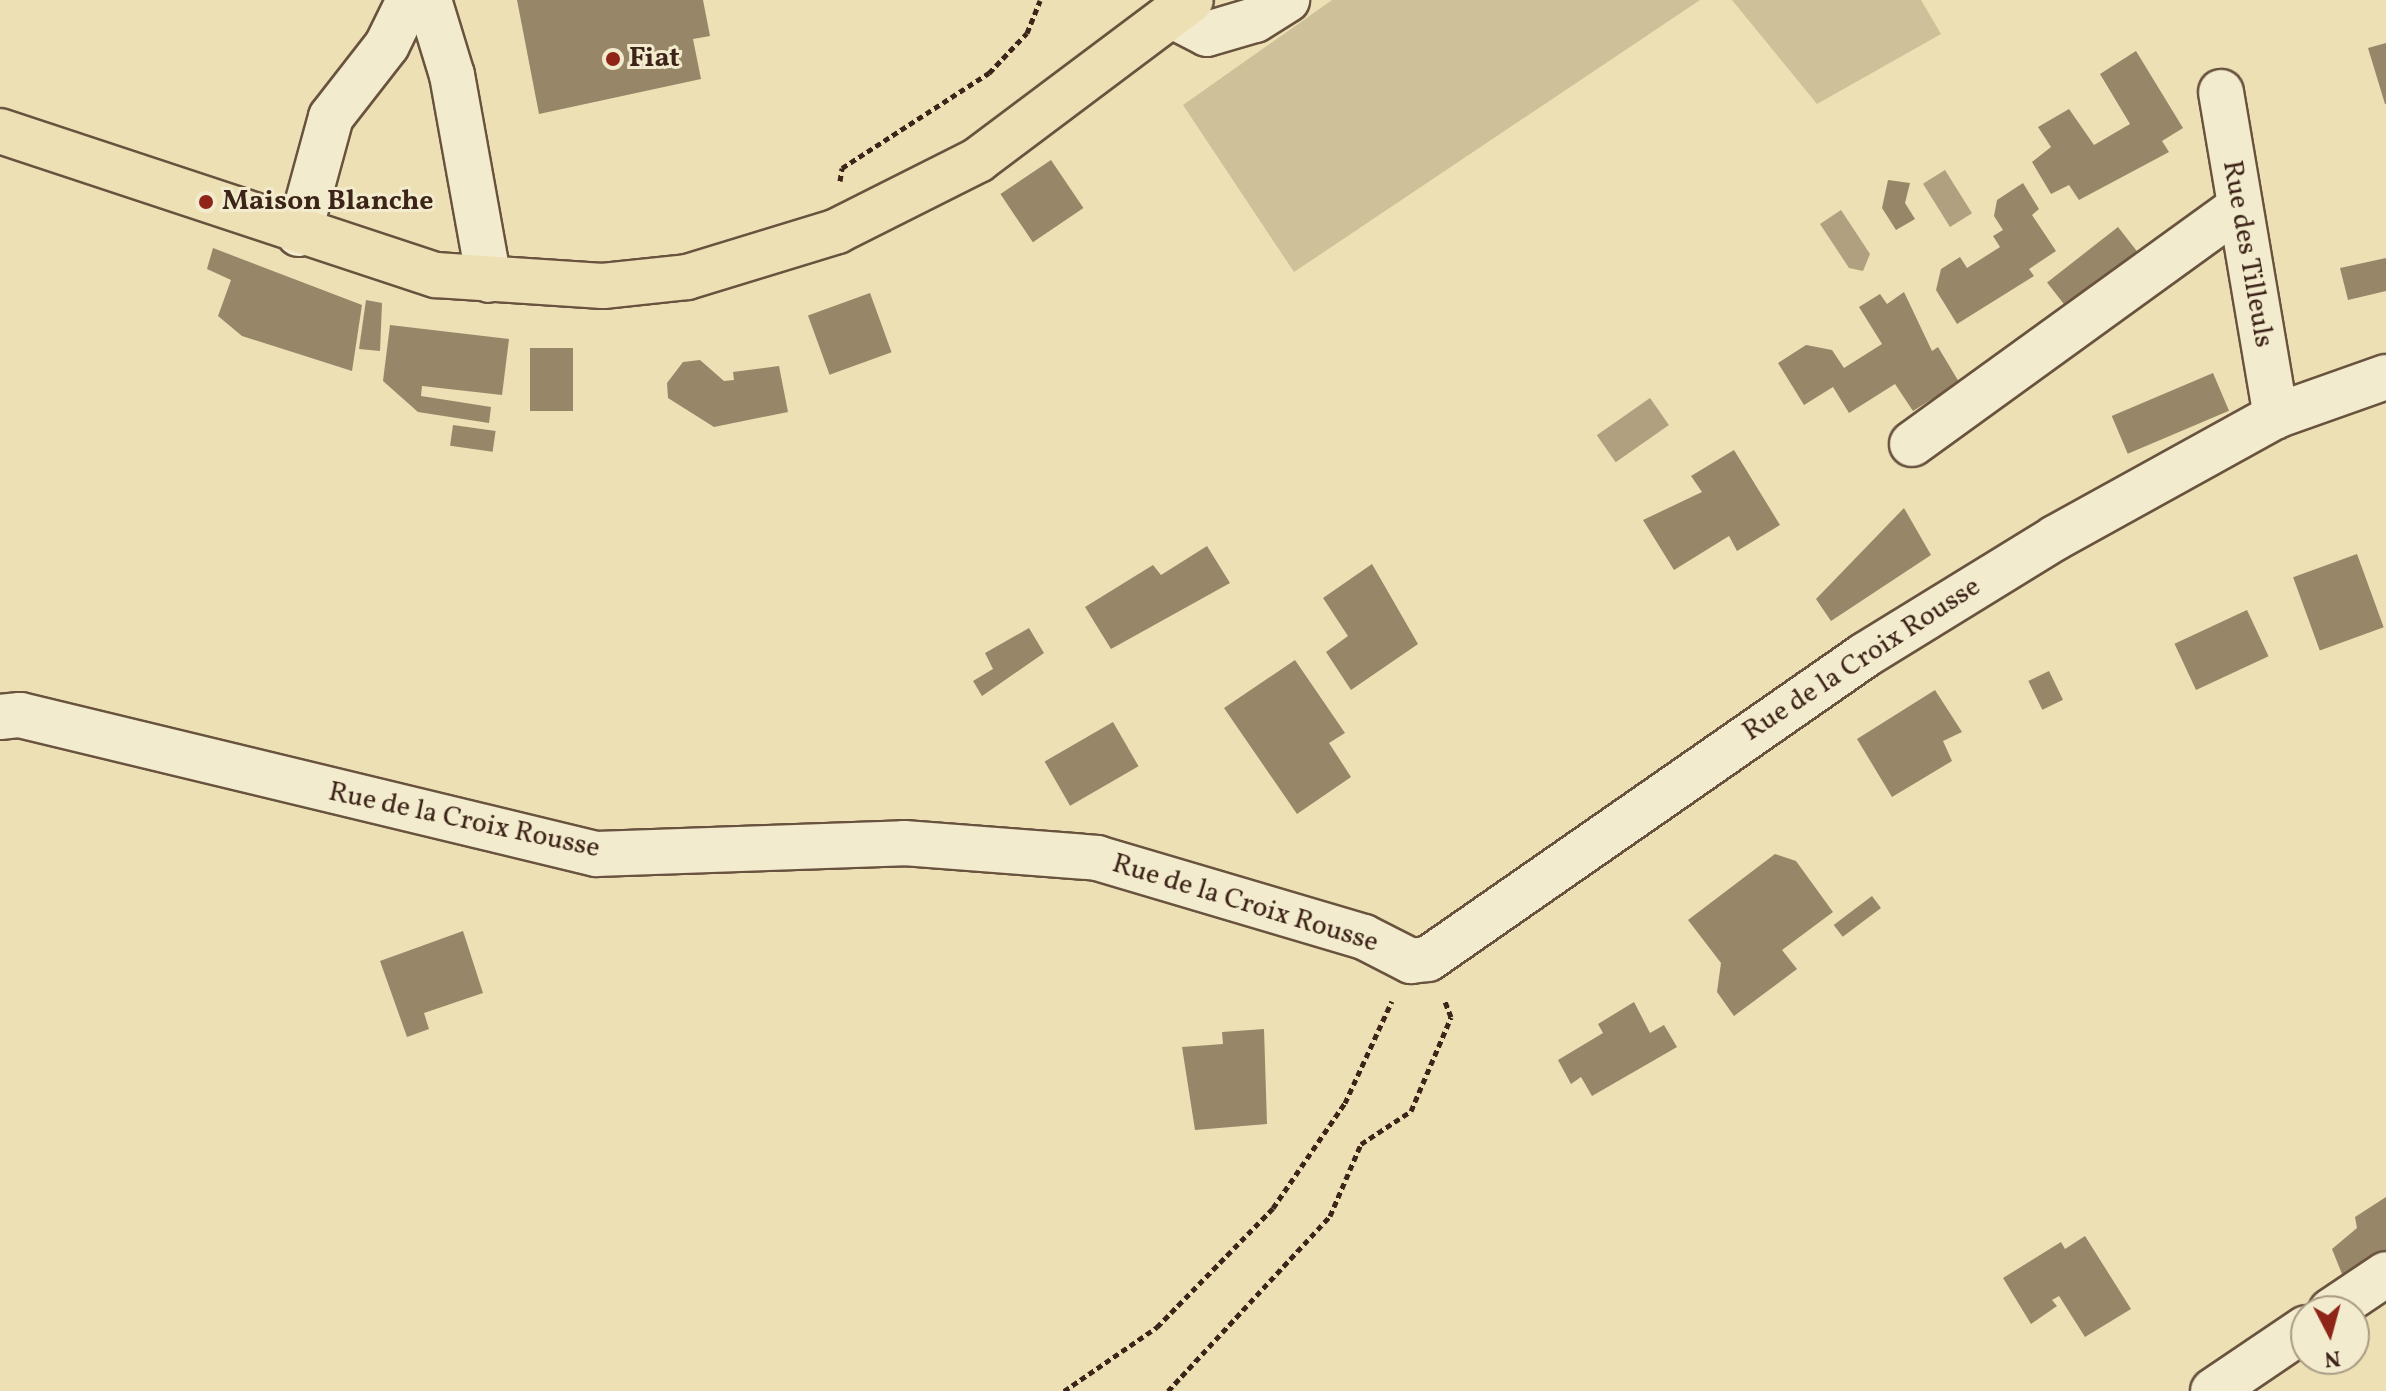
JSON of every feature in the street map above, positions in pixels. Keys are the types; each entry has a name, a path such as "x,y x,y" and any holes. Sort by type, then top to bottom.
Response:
{"main road":[{"path":"0,131 299,234 436,275 603,286 687,277 837,231 978,160 1181,8"}],"street":[{"path":"299,234 331,117 387,45 409,0"},
{"path":"429,0 452,75 489,280"},
{"path":"1181,8 1207,34 1255,20 1287,0"},
{"name":"Rue des Tilleuls","path":"2221,92 2237,209 2276,416"},
{"path":"1912,444 2237,209"},
{"name":"Rue de la Croix Rousse","path":"0,717 20,715 596,854 904,843 1097,858 1364,937 1420,960 1865,655 2055,538 2276,416 2386,377"},
{"path":"2355,1295 2386,1274"},
{"path":"2213,1391 2290,1339"}],"path":[{"path":"837,231 842,168 989,73 1027,33 1040,0"},
{"path":"1064,1391 1157,1327 1273,1208 1345,1103 1420,960"},
{"path":"1168,1391 1330,1216 1361,1144 1411,1111 1451,1017 1420,960"}],"shaded area":[{"path":"1332,0 1700,0 1294,272 1183,105"},
{"path":"1732,0 1921,0 1941,34 1817,104"},
{"path":"1945,170 1972,213 1950,227 1923,184"},
{"path":"1841,210 1870,254 1863,271 1849,268 1820,224"},
{"path":"1650,398 1669,425 1616,462 1597,435"}],"building":[{"name":"Fiat","path":"517,0 703,0 710,36 693,39 701,79 539,114"},
{"path":"2386,43 2386,104 2385,104 2368,48"},
{"path":"2136,51 2183,128 2162,141 2169,152 2079,200 2069,185 2051,194 2032,162 2051,147 2038,127 2069,109 2094,145 2130,124 2100,74"},
{"path":"1051,160 1083,208 1033,242 1000,194"},
{"path":"1888,180 1910,183 1905,203 1915,219 1896,230 1882,208"},
{"path":"2023,183 2039,209 2032,215 2056,251 2029,269 2034,276 1957,324 1936,290 1941,269 1960,257 1967,268 2000,247 1993,236 2003,230 1994,216 1997,200"},
{"path":"2118,227 2146,263 2075,319 2047,282"},
{"path":"213,248 362,305 352,371 242,336 218,316 231,280 207,269"},
{"path":"2386,258 2386,291 2348,300 2340,268"},
{"path":"1904,292 1932,351 1938,347 1959,382 1913,411 1895,384 1849,413 1833,387 1804,405 1778,363 1806,345 1832,350 1844,368 1882,344 1859,307 1880,294 1887,304"},
{"path":"870,293 892,352 830,375 808,316"},
{"path":"366,300 382,303 380,351 359,349"},
{"path":"390,325 509,339 502,395 422,386 421,396 491,407 489,423 418,412 383,381"},
{"path":"530,348 573,348 573,411 530,411"},
{"path":"700,360 724,381 734,380 733,372 779,366 788,412 714,427 668,398 667,383 683,362"},
{"path":"2213,373 2229,411 2128,454 2112,416"},
{"path":"453,425 496,431 493,452 450,446"},
{"path":"1734,450 1780,525 1737,551 1729,536 1674,570 1643,520 1702,492 1691,476"},
{"path":"1904,508 1931,555 1831,621 1816,599"},
{"path":"1207,546 1230,583 1111,649 1085,607 1153,565 1161,575"},
{"path":"2357,554 2384,627 2320,651 2293,577"},
{"path":"1372,564 1418,644 1351,690 1326,652 1348,636 1323,598"},
{"path":"2247,610 2269,656 2196,690 2174,644"},
{"path":"1029,628 1044,653 982,696 973,681 993,669 985,653"},
{"path":"1295,660 1345,733 1329,743 1351,777 1297,814 1224,708"},
{"path":"2049,671 2063,700 2042,710 2028,681"},
{"path":"1935,690 1962,732 1943,741 1952,761 1892,797 1857,739"},
{"path":"1113,722 1138,766 1070,806 1045,762"},
{"path":"1775,854 1796,861 1833,912 1782,950 1797,969 1734,1016 1717,992 1721,963 1688,920"},
{"path":"1872,896 1881,908 1843,937 1834,925"},
{"path":"463,931 483,993 424,1013 429,1029 407,1037 380,961"},
{"path":"1634,1002 1650,1033 1664,1025 1677,1047 1592,1096 1581,1077 1571,1084 1558,1060 1603,1033 1598,1024"},
{"path":"1264,1029 1267,1124 1195,1130 1182,1047 1223,1044 1222,1032"},
{"path":"2386,1197 2386,1252 2344,1279 2332,1249 2357,1228 2355,1217"},
{"path":"2085,1236 2131,1309 2085,1337 2059,1296 2052,1300 2057,1306 2031,1324 2003,1278 2061,1242 2065,1249"}],"place":[{"name":"Fiat","path":"613,59"},
{"name":"Maison Blanche","path":"206,202"}]}
